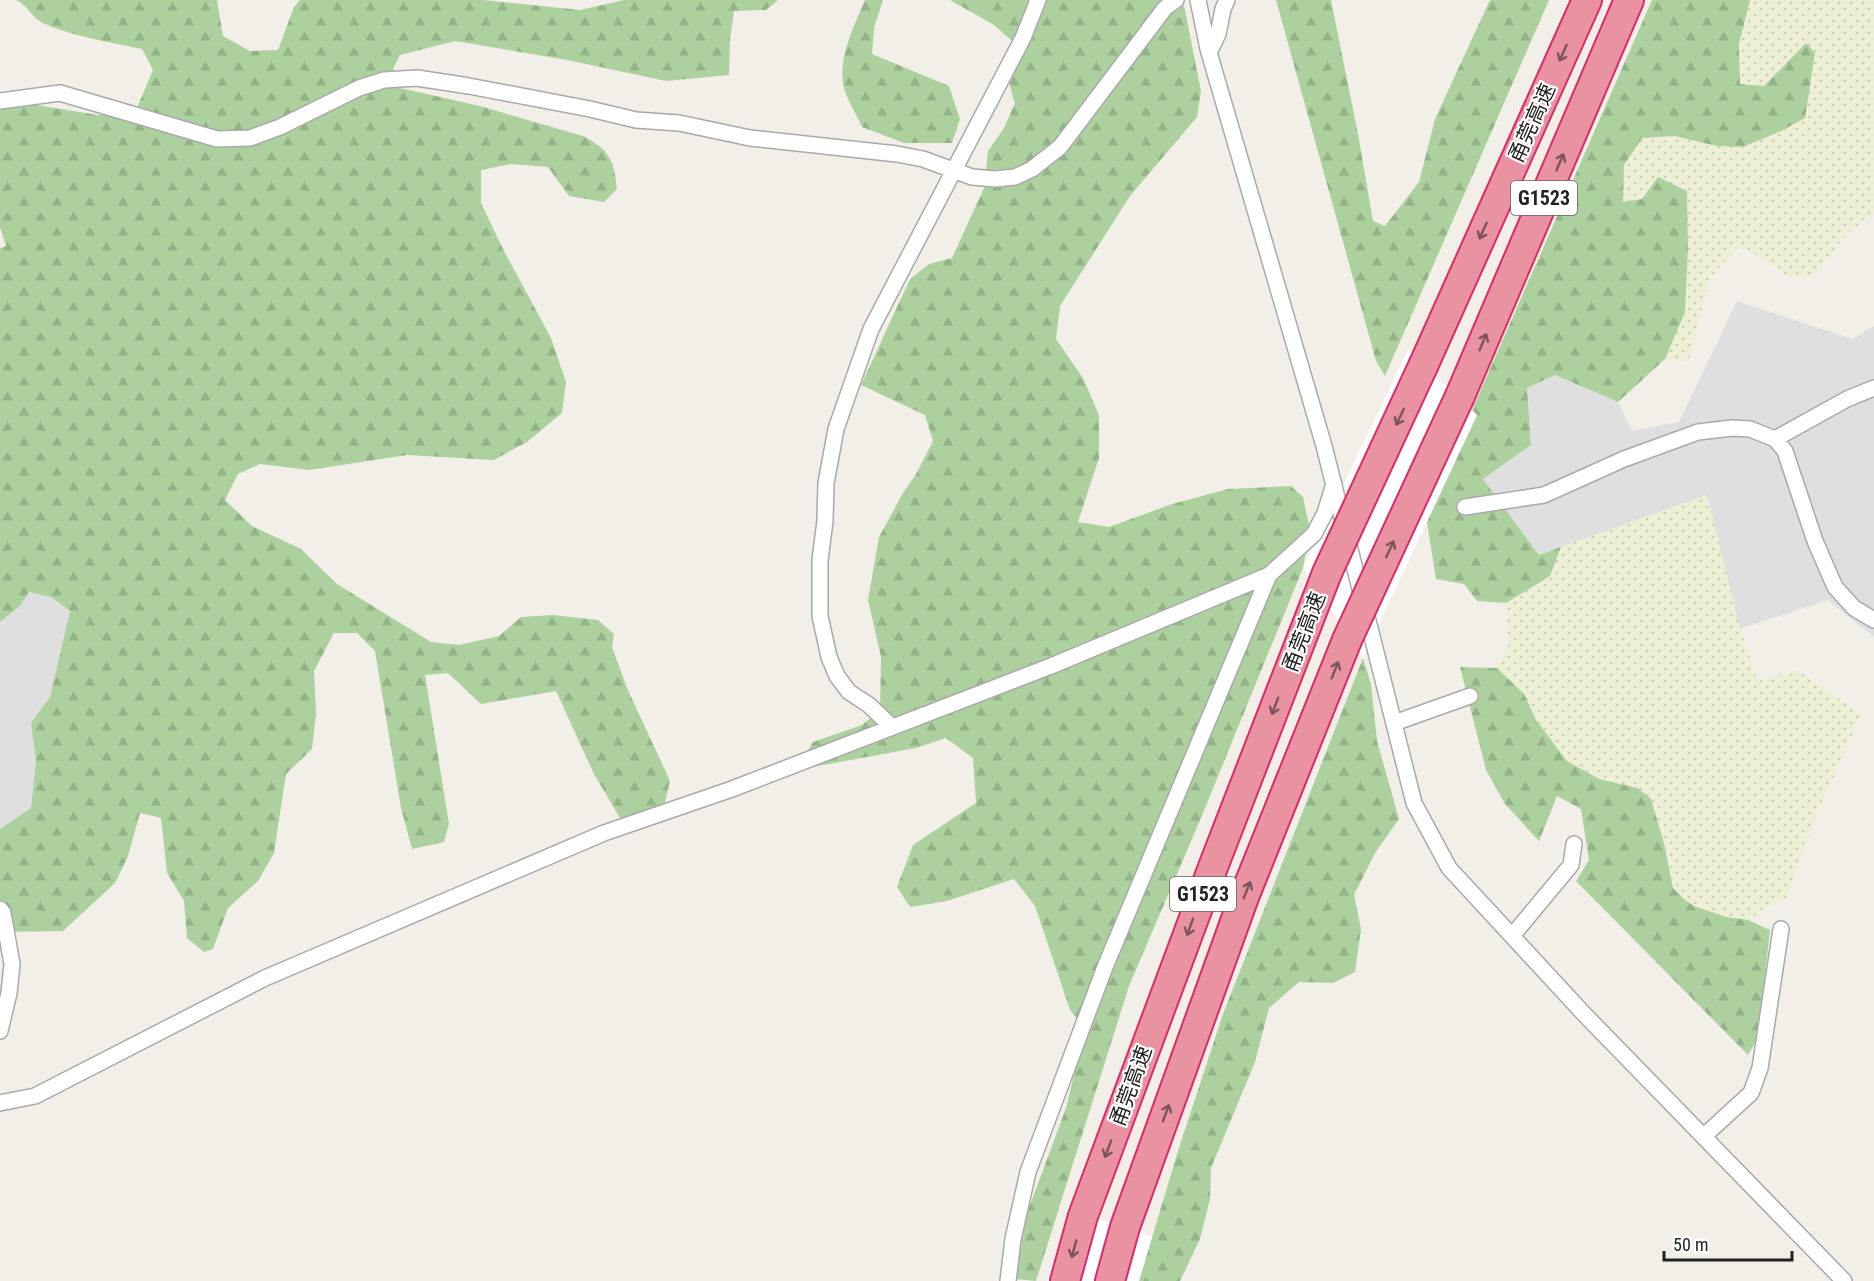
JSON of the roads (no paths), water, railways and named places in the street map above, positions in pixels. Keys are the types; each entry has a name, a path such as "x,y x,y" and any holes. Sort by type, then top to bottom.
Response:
{"highway":[{"name":"甬莞高速","path":"1065,1281 1083,1216 1213,867 1327,573 1424,364 1587,0"},
{"name":"甬莞高速","path":"1110,1281 1125,1227 1244,897 1347,640 1460,396 1629,0"}],"street":[{"path":"892,728 869,705 849,692 837,676 829,657 820,616 820,560 826,483 836,429 871,329 1023,38 1038,0"},
{"path":"0,101 60,93 217,138 250,138 280,128 359,88 384,80 417,78 513,94 636,120 679,123 750,138 897,154 923,159 972,177 995,179 1015,177 1032,169 1060,147 1165,8 1176,0"},
{"path":"1198,0 1209,53 1334,484 1414,803 1449,868 1585,1016 1844,1281"},
{"path":"1209,53 1218,34 1227,0"},
{"path":"1775,439 1847,399 1874,388"},
{"path":"1465,507 1544,495 1624,459 1698,432 1732,428 1749,429 1775,439 1785,451 1815,541 1835,587 1854,608 1874,620"},
{"path":"0,1103 35,1096 265,978 604,833 732,789 892,728 1051,666 1269,575 1314,534 1325,513 1334,484"},
{"path":"1008,1281 1013,1239 1028,1172 1105,967 1269,575"},
{"path":"1394,723 1470,696"},
{"path":"1512,936 1571,865 1574,844"},
{"path":"0,909 3,913 12,964 9,993 0,1031"},
{"path":"1704,1136 1751,1093 1754,1085 1760,1068 1781,929"}]}
